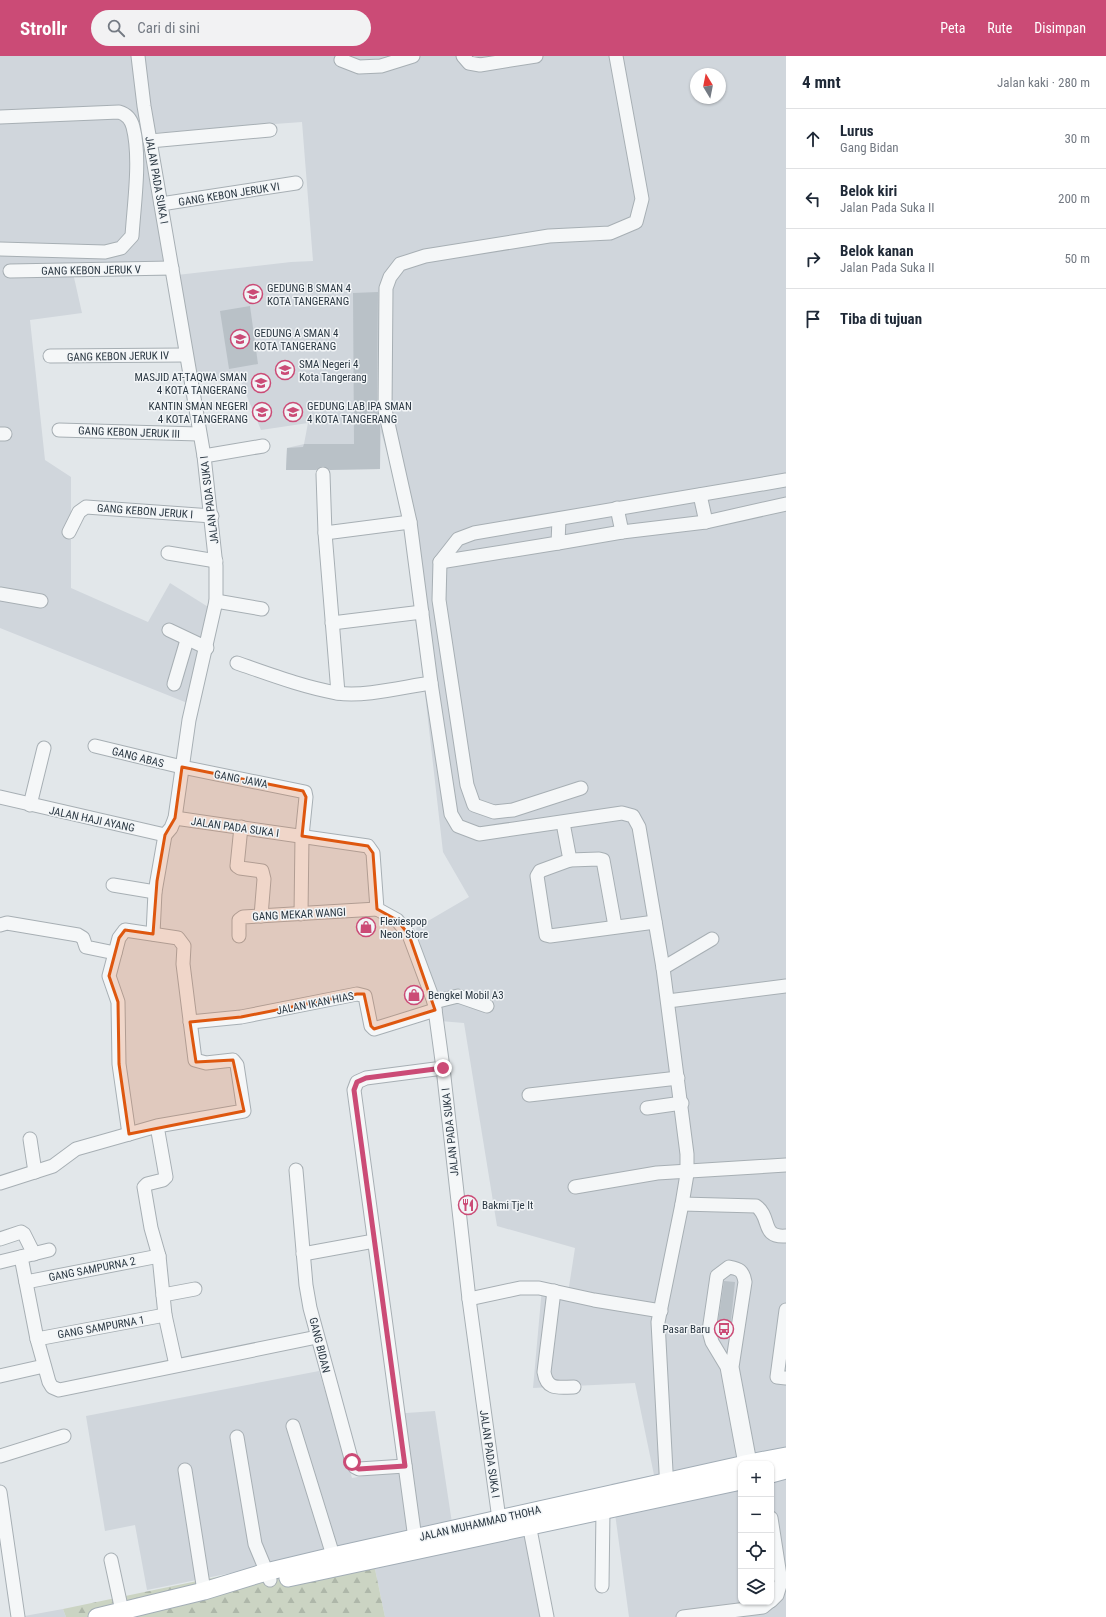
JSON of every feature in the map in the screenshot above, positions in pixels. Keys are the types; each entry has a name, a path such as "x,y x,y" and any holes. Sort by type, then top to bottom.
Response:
{"main road":[{"name":"JALAN MUHAMMAD THOHA","path":"768,1461 786,1456"},
{"name":"JALAN MUHAMMAD THOHA","path":"774,1468 786,1470"},
{"name":"JALAN MUHAMMAD THOHA","path":"97,1617 220,1586 528,1520 667,1488 738,1469"},
{"name":"JALAN MUHAMMAD THOHA","path":"416,1545 499,1519 528,1520 603,1510 667,1488 738,1481"}],"street":[{"name":"JALAN PADA SUKA I","path":"138,56 150,141 172,268 185,355 204,456 216,561 216,601 207,648 189,720 175,818 368,846 373,853 377,909 397,920 409,935 435,1006 469,1298 499,1519"},
{"path":"341,60 359,67 381,66 413,56"},
{"path":"463,56 469,63 480,65 536,56"},
{"path":"616,56 642,199 636,222 610,233 549,236 425,256 400,264 390,277 386,288 385,410 410,522 431,683 451,814 458,826 479,834 563,823 622,813 633,816 639,827 668,1001 682,1103 687,1172 658,1334 667,1488"},
{"path":"0,117 119,112 128,117 133,126 136,151 132,236 121,248 105,252 0,249"},
{"path":"150,141 270,130"},
{"name":"GANG KEBON JERUK VI","path":"161,204 296,183"},
{"name":"GANG KEBON JERUK V","path":"10,272 172,268"},
{"name":"GANG KEBON JERUK IV","path":"50,356 185,355"},
{"name":"GANG KEBON JERUK III","path":"59,430 199,434"},
{"path":"204,456 263,446"},
{"path":"324,474 325,533 338,693"},
{"path":"582,788 513,810 494,812 474,805 467,786 439,600 440,562 458,540 474,532 786,480"},
{"path":"700,495 706,522"},
{"path":"440,562 622,532 706,522 783,506 786,504"},
{"name":"GANG KEBON JERUK I","path":"69,532 79,512 86,507 212,516"},
{"path":"617,508 622,532"},
{"path":"558,543 559,519"},
{"path":"325,533 410,522"},
{"path":"168,553 216,561"},
{"path":"0,594 41,601"},
{"path":"216,601 262,609"},
{"path":"332,624 422,612"},
{"path":"169,630 187,640 207,648"},
{"path":"174,684 187,640"},
{"path":"237,663 308,686 338,693 378,691 431,683"},
{"name":"GANG ABAS","path":"95,746 182,767"},
{"path":"30,805 44,748"},
{"name":"GANG JAWA","path":"182,767 305,792 306,796 302,836"},
{"name":"JALAN HAJI AYANG","path":"0,797 165,835"},
{"path":"153,934 155,892 165,835 171,828 175,818"},
{"path":"563,823 570,860"},
{"path":"241,827 237,866 240,868 262,871 264,879 261,916"},
{"path":"301,914 302,836"},
{"path":"616,926 602,860 570,860 540,871 537,876 546,934 550,936 655,922"},
{"path":"113,885 155,892"},
{"name":"GANG MEKAR WANGI","path":"239,936 240,918 377,909"},
{"path":"0,925 7,924 78,935 83,938 86,947 115,954"},
{"path":"0,1183 53,1166 76,1149 129,1134 157,1126 244,1111 237,1065 233,1060 228,1059 206,1063 195,1060 183,964 184,946 182,942 178,938 125,930 119,938 109,976 118,1002 119,1064 129,1134"},
{"path":"663,968 712,939"},
{"path":"668,1001 786,986"},
{"name":"JALAN IKAN HIAS","path":"190,1022 241,1017 356,994 365,996 371,1026 374,1029 435,1006"},
{"path":"435,1006 462,997 486,1006"},
{"path":"416,1545 354,1090 357,1082 366,1078 443,1068"},
{"path":"529,1095 678,1078"},
{"path":"647,1108 682,1103"},
{"path":"157,1126 166,1177 163,1180 147,1184 144,1187 150,1228 159,1256 166,1315 176,1365"},
{"path":"30,1139 35,1172"},
{"path":"575,1187 657,1173 786,1166"},
{"name":"GANG BIDAN","path":"296,1170 306,1285 317,1337 337,1411 355,1467 359,1469 405,1466"},
{"path":"682,1204 756,1206 762,1213 772,1234 777,1237 786,1236"},
{"path":"0,1239 21,1232 24,1234 28,1256 26,1282 37,1339 48,1382 52,1387 59,1390 317,1337"},
{"path":"303,1254 374,1241"},
{"path":"0,1262 49,1250"},
{"name":"GANG SAMPURNA 2","path":"26,1282 159,1256"},
{"path":"729,1367 745,1282 744,1274 740,1269 729,1267 717,1276 709,1330 712,1342 729,1367 752,1461"},
{"path":"469,1298 520,1288 539,1288 661,1311"},
{"path":"163,1295 195,1289"},
{"path":"554,1292 544,1372 546,1381 555,1387 574,1387"},
{"path":"786,1310 777,1377 786,1378"},
{"name":"GANG SAMPURNA 1","path":"37,1339 166,1315"},
{"path":"0,1376 44,1366"},
{"path":"293,1426 335,1562"},
{"path":"0,1456 64,1436"},
{"path":"237,1438 255,1544 268,1576"},
{"path":"185,1470 204,1591"},
{"path":"0,1492 18,1617"},
{"path":"602,1586 603,1510"},
{"path":"528,1520 548,1617"},
{"path":"773,1533 780,1582 774,1593"},
{"path":"111,1560 122,1611"},
{"path":"682,1617 752,1605"}],"highlighted area":[{"path":"182,767 303,791 306,797 302,836 368,846 373,853 377,909 397,920 409,935 435,1010 374,1029 371,1026 364,994 357,994 241,1017 190,1022 196,1062 233,1060 244,1111 129,1134 119,1064 118,1002 109,976 119,938 125,930 153,934 157,881 165,835 175,818"}],"shaded area":[{"path":"0,56 786,56 786,1617 629,1617 611,1484 654,1475 635,1383 533,1388 542,1288 568,1293 575,1248 497,1226 464,1023 440,1021 416,928 469,897 443,852 404,509 381,432 380,469 286,470 287,448 304,444 308,423 261,430 239,377 195,380 177,275 291,262 313,261 302,122 141,134 167,276 73,273 82,313 30,320 45,460 71,477 71,588 148,622 170,583 213,610 190,704 0,628"},
{"path":"319,1371 352,1478 398,1470 392,1414 435,1411 452,1523 524,1505 549,1617 385,1617 370,1545 147,1590 135,1525 105,1531 86,1416"},
{"path":"63,1609 66,1617 19,1617"}],"green space":[{"path":"370,1545 385,1617 66,1617 63,1609"}],"building":[{"path":"378,292 377,410 380,423 380,469 330,470 323,466 316,470 286,470 287,448 303,447 304,444 354,444 353,293"},
{"name":"GEDUNG A SMAN 4 KOTA TANGERANG","path":"250,306 258,364 229,369 220,311"},
{"path":"724,1281 735,1282 730,1330 717,1329"}],"place":[{"name":"GEDUNG B SMAN 4 KOTA TANGERANG","path":"253,294"},
{"name":"GEDUNG A SMAN 4 KOTA TANGERANG","path":"240,339"},
{"name":"SMA Negeri 4 Kota Tangerang","path":"285,370"},
{"name":"MASJID AT-TAQWA SMAN 4 KOTA TANGERANG","path":"261,383"},
{"name":"KANTIN SMAN NEGERI 4 KOTA TANGERANG","path":"262,412"},
{"name":"GEDUNG LAB IPA SMAN 4 KOTA TANGERANG","path":"293,412"},
{"name":"Flexiespop Neon Store","path":"366,927"},
{"name":"Bengkel Mobil A3","path":"414,995"},
{"name":"Bakmi Tje It","path":"468,1205"},
{"name":"Pasar Baru","path":"724,1329"}],"route":[{"path":"352,1462 355,1467 359,1469 405,1466 354,1090 357,1082 366,1078 443,1068"}]}
